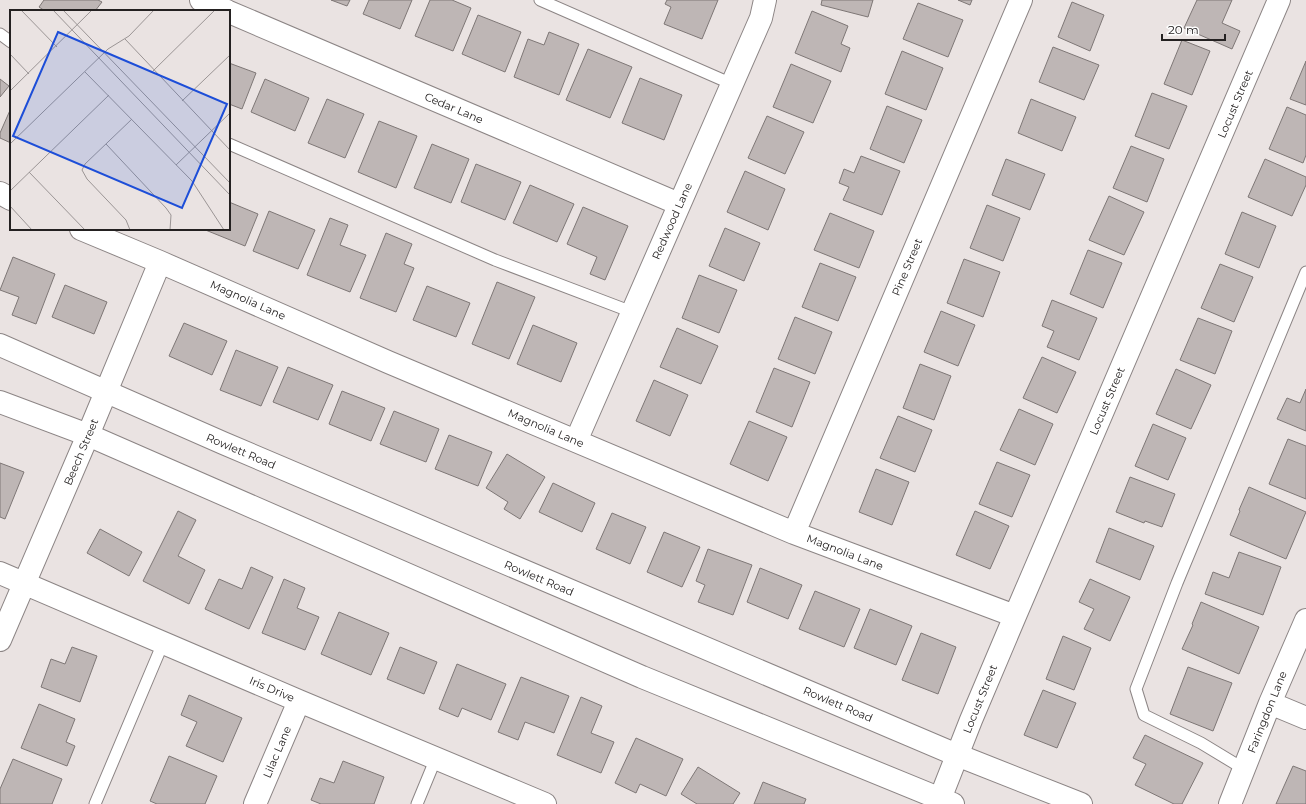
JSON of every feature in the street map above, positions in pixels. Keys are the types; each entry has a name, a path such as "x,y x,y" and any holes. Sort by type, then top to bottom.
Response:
{"street":[{"name":"Cedar Lane","path":"201,0 224,10"},
{"name":"Redwood Lane","path":"576,441 761,18 765,0"},
{"name":"Pine Street","path":"794,533 1021,0"},
{"name":"Locust Street","path":"943,802 957,755 1015,616 1279,0"},
{"name":"Cedar Lane","path":"230,13 679,204"},
{"path":"0,193 10,198"},
{"name":"Magnolia Lane","path":"83,230 396,365 794,533 1015,616"},
{"name":"Beech Street","path":"0,640 160,262"},
{"name":"Rowlett Road","path":"0,345 223,443 957,755 1082,804"},
{"path":"0,402 88,435 642,677 943,802"},
{"name":"Iris Drive","path":"0,573 545,804"},
{"name":"Faringdon Lane","path":"1230,804 1270,703 1306,620"},
{"name":"Lilac Lane","path":"255,804 299,701"},
{"path":"1270,703 1306,718"}],"lane":[{"path":"540,0 732,84"},
{"path":"0,34 10,41"},
{"path":"230,144 495,260 632,312"},
{"path":"1244,769 1202,743 1144,715 1136,689 1177,583 1306,272"},
{"path":"95,804 163,643"},
{"path":"417,804 436,758"}],"building":[{"path":"44,0 98,0 102,2 96,10 44,10 39,7"},
{"path":"331,0 350,0 347,6"},
{"path":"369,0 412,0 400,29 363,14"},
{"path":"430,0 452,0 471,8 453,51 415,36"},
{"path":"667,0 718,0 702,39 664,24 671,7 665,4"},
{"path":"822,0 873,0 868,17 821,5"},
{"path":"958,0 972,0 970,5"},
{"path":"1197,0 1232,0 1222,23 1240,31 1232,49 1184,28"},
{"path":"1072,2 1104,15 1090,51 1058,37"},
{"path":"918,3 963,20 948,57 903,39"},
{"path":"812,11 848,26 841,44 850,48 841,72 795,53"},
{"path":"478,15 521,32 505,72 462,54"},
{"path":"549,32 579,44 559,95 514,77 528,39 544,45"},
{"path":"1182,40 1210,51 1192,95 1164,84"},
{"path":"1053,47 1099,65 1084,100 1039,82"},
{"path":"588,49 632,67 610,118 566,100"},
{"path":"902,51 943,68 926,110 885,94"},
{"path":"1306,61 1306,105 1290,99"},
{"path":"230,63 256,73 242,109 230,104"},
{"path":"791,64 831,81 813,123 773,107"},
{"path":"640,78 682,95 664,140 622,123"},
{"path":"0,79 9,86 0,97"},
{"path":"265,79 309,98 295,131 251,112"},
{"path":"1152,93 1187,106 1169,149 1135,136"},
{"path":"327,99 364,114 345,158 308,143"},
{"path":"1031,99 1076,117 1062,151 1018,133"},
{"path":"887,106 922,120 904,163 870,149"},
{"path":"1287,107 1306,115 1306,155 1303,163 1269,149"},
{"path":"10,110 10,143 0,138 0,133"},
{"path":"767,116 804,132 785,174 748,158"},
{"path":"379,121 417,136 396,188 358,172"},
{"path":"432,144 469,159 451,203 414,188"},
{"path":"1131,146 1164,159 1147,202 1113,188"},
{"path":"861,156 900,171 882,215 843,200 849,187 839,183 844,169 854,173"},
{"path":"1006,159 1045,174 1030,210 992,195"},
{"path":"1265,159 1306,177 1306,185 1292,216 1248,197"},
{"path":"476,164 521,182 505,220 461,202"},
{"path":"745,171 785,189 768,230 727,212"},
{"path":"530,185 574,204 557,242 513,223"},
{"path":"1109,196 1144,212 1124,255 1089,240"},
{"path":"230,202 258,214 245,246 205,230 230,230"},
{"path":"987,205 1020,218 1003,261 970,248"},
{"path":"583,207 628,226 605,280 590,274 597,257 567,244"},
{"path":"269,211 315,230 298,269 253,251"},
{"path":"1242,212 1276,226 1259,268 1225,254"},
{"path":"830,213 874,231 859,268 814,250"},
{"path":"330,218 348,225 340,245 366,255 350,292 307,275"},
{"path":"725,228 760,243 744,281 709,266"},
{"path":"386,233 412,244 404,264 414,268 396,312 360,298"},
{"path":"1088,250 1122,263 1103,308 1070,294"},
{"path":"13,257 55,274 36,324 12,315 19,297 0,290"},
{"path":"964,259 1000,272 983,317 947,303"},
{"path":"820,263 856,277 838,321 802,307"},
{"path":"1220,264 1253,277 1234,322 1201,308"},
{"path":"699,275 737,290 719,333 682,318"},
{"path":"497,282 535,297 509,359 472,344"},
{"path":"65,285 107,302 94,334 52,317"},
{"path":"427,286 470,303 456,337 413,320"},
{"path":"1052,300 1097,318 1079,360 1047,347 1054,331 1042,326"},
{"path":"941,311 975,325 958,366 924,352"},
{"path":"795,317 832,332 815,374 778,359"},
{"path":"1198,318 1232,331 1215,374 1180,360"},
{"path":"184,323 227,341 212,375 169,356"},
{"path":"533,325 577,343 561,382 517,364"},
{"path":"677,328 718,346 701,384 660,367"},
{"path":"236,350 278,367 261,406 220,390"},
{"path":"1042,357 1076,372 1057,413 1023,398"},
{"path":"920,364 951,376 934,420 903,408"},
{"path":"288,367 333,385 318,420 273,402"},
{"path":"774,368 810,382 792,427 756,412"},
{"path":"1176,369 1211,385 1191,429 1156,414"},
{"path":"654,380 688,395 670,436 636,421"},
{"path":"1306,389 1306,431 1277,419 1287,398 1300,403"},
{"path":"342,391 385,408 371,441 329,424"},
{"path":"1019,409 1053,424 1035,465 1000,450"},
{"path":"394,411 439,429 426,462 380,444"},
{"path":"898,416 932,430 915,472 880,458"},
{"path":"749,421 787,437 768,481 730,464"},
{"path":"1153,424 1186,438 1168,480 1135,466"},
{"path":"449,435 492,452 478,486 435,469"},
{"path":"1288,439 1306,446 1306,499 1269,484"},
{"path":"507,454 545,477 520,519 504,509 508,502 486,488"},
{"path":"997,462 1030,475 1012,517 979,504"},
{"path":"0,463 24,472 5,519 0,517"},
{"path":"876,469 909,482 892,525 859,512"},
{"path":"1130,477 1175,494 1162,527 1145,521 1144,523 1116,512"},
{"path":"553,483 595,503 582,532 539,512"},
{"path":"1249,487 1306,512 1286,559 1230,535"},
{"path":"178,511 196,520 178,556 205,570 189,604 143,581"},
{"path":"975,511 1009,526 990,569 956,555"},
{"path":"612,513 646,527 630,564 596,549"},
{"path":"1109,528 1154,546 1140,580 1096,562"},
{"path":"100,529 142,552 129,576 87,553"},
{"path":"664,532 700,547 682,587 647,572"},
{"path":"708,549 752,565 733,615 698,602 705,585 696,581"},
{"path":"1239,552 1281,567 1263,615 1205,594 1213,572 1229,578"},
{"path":"251,567 273,577 249,629 205,609 219,579 242,589"},
{"path":"760,568 802,585 788,619 747,602"},
{"path":"284,579 305,588 297,608 319,617 305,650 262,633"},
{"path":"1090,579 1130,597 1110,641 1084,629 1094,609 1079,602"},
{"path":"815,591 860,609 844,647 799,629"},
{"path":"1201,602 1259,627 1239,674 1182,649 1193,625 1192,624"},
{"path":"870,609 912,626 896,665 854,648"},
{"path":"339,612 389,633 371,675 321,654"},
{"path":"921,633 956,647 938,694 902,680"},
{"path":"1063,636 1091,648 1074,690 1046,679"},
{"path":"72,647 97,656 80,702 41,687 51,659 65,664"},
{"path":"400,647 437,662 424,694 387,679"},
{"path":"457,664 506,684 491,720 462,708 458,717 439,709"},
{"path":"1188,667 1232,683 1213,731 1170,714"},
{"path":"521,677 569,696 554,733 525,722 518,740 498,732"},
{"path":"1043,690 1076,703 1057,748 1024,735"},
{"path":"189,695 242,718 223,762 186,746 197,722 181,715"},
{"path":"581,697 602,706 591,733 614,742 601,773 557,755"},
{"path":"39,704 75,719 66,742 75,746 67,766 21,748"},
{"path":"1145,735 1203,763 1182,804 1174,804 1135,785 1146,764 1133,758"},
{"path":"636,738 683,759 666,796 640,784 636,793 615,783"},
{"path":"169,756 217,776 205,804 157,804 150,801"},
{"path":"13,759 62,779 52,804 0,804 0,789"},
{"path":"343,761 384,777 374,804 321,804 311,800 320,778 334,783"},
{"path":"1293,766 1306,771 1306,804 1276,804"},
{"path":"698,767 740,793 733,804 697,804 681,794"},
{"path":"763,782 806,799 804,804 754,804"}]}
